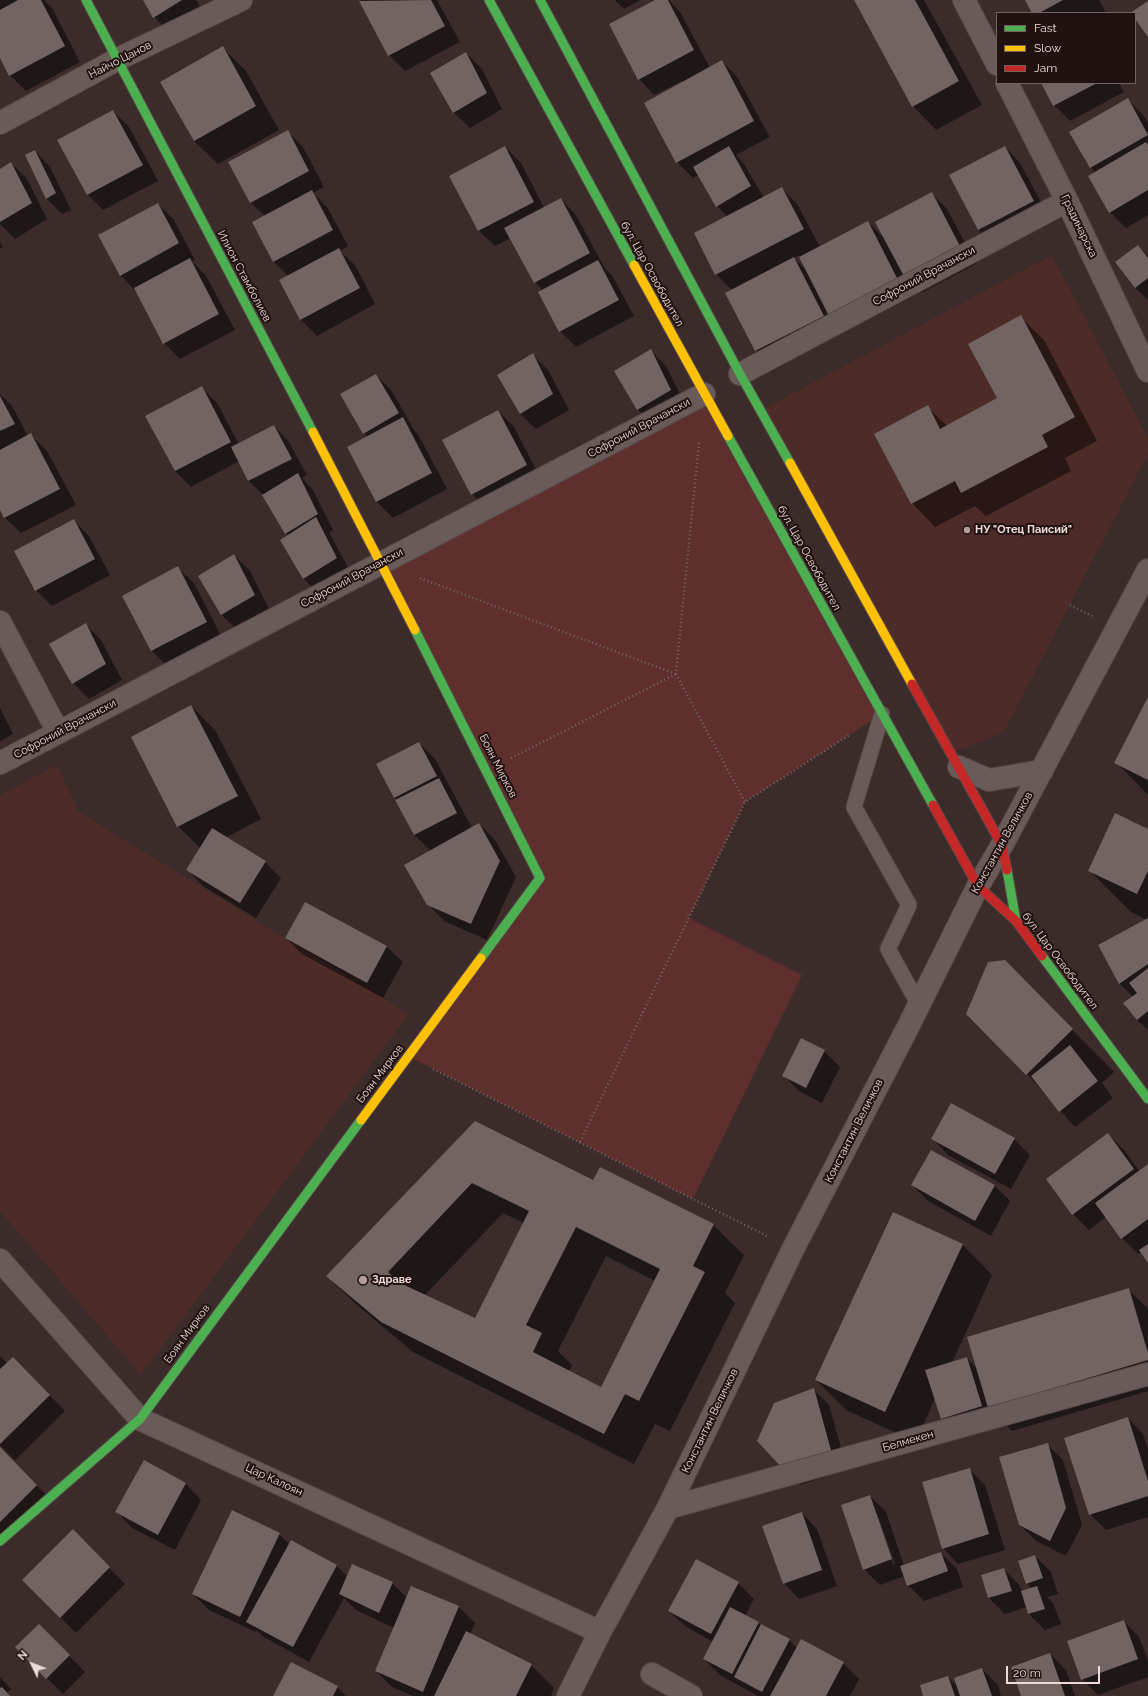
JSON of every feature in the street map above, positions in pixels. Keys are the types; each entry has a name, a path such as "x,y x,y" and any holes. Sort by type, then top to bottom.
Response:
{"street":[{"name":"Илион Стамболиев","path":"86,0 381,563"},
{"name":"Найчо Цанов","path":"0,123 118,60 241,0"},
{"name":"бул. Цар Освободител","path":"489,0 704,394 978,886 1016,921 1148,1099"},
{"path":"540,0 740,374 1002,845 1016,921"},
{"path":"964,0 996,62"},
{"name":"Градинарска","path":"1008,84 1067,201 1148,371"},
{"name":"Софроний Врачански","path":"740,374 1067,201"},
{"name":"Софроний Врачански","path":"0,763 704,394"},
{"name":"Боян Мирков","path":"0,1541 140,1419 540,878 487,770 381,563"},
{"name":"Константин Величков","path":"568,1696 600,1632 668,1508 793,1249 919,1005 978,886 1042,771 1148,570"},
{"path":"0,622 58,732"},
{"path":"959,767 989,780 1042,771"},
{"name":"Цар Калоян","path":"0,1260 140,1419 600,1632"},
{"name":"Белмекен","path":"668,1508 1148,1374"},
{"path":"652,1674 691,1696"}],"lane":[{"path":"882,714 854,807 909,905 888,949 919,1005"}],"path":[{"path":"699,440 676,674 745,802"},
{"path":"381,563 676,674"},
{"path":"487,770 676,674"},
{"path":"580,1142 745,802 882,714"},
{"path":"408,1056 793,1249"}],"shaded area":[{"name":"НУ \"Отец Паисий\"","path":"1052,255 1148,438 1148,454 1004,732 951,754 760,411"},
{"path":"704,394 882,714 745,802 689,918 802,975 693,1199 408,1056 540,878 381,563"},
{"path":"57,765 79,812 409,1014 141,1375 0,1211 0,795"}],"building":[{"path":"18,0 41,0 65,46 9,76 0,58 0,10"},
{"path":"143,0 182,0 153,18"},
{"path":"431,0 445,26 388,56 359,1"},
{"path":"655,0 668,0 694,50 638,80 609,24"},
{"path":"854,0 915,0 959,81 912,107"},
{"path":"1025,0 1063,0 1041,12 1031,12"},
{"path":"1148,1 1148,37 1136,20 1136,12 1132,12"},
{"path":"223,46 256,106 194,141 160,82"},
{"path":"466,52 487,93 453,113 430,73"},
{"path":"722,60 754,121 676,163 644,103"},
{"path":"1042,84 1095,84 1053,106"},
{"path":"1128,98 1148,135 1090,168 1069,132"},
{"path":"113,110 143,165 87,195 57,140"},
{"path":"288,130 309,171 250,203 228,162"},
{"path":"1146,142 1148,145 1148,190 1109,213 1088,176"},
{"path":"505,146 534,202 478,231 449,176"},
{"path":"729,146 751,186 716,207 693,167"},
{"path":"1005,146 1034,201 978,230 949,175"},
{"path":"35,150 56,193 46,199 25,155"},
{"path":"11,162 32,203 0,222 0,169"},
{"path":"782,187 804,229 715,275 694,233"},
{"path":"312,190 333,230 273,262 252,222"},
{"path":"932,192 961,248 905,278 875,222"},
{"path":"561,198 590,253 534,283 504,228"},
{"path":"158,203 179,243 120,276 98,235"},
{"path":"868,221 898,280 829,316 799,257"},
{"path":"1138,245 1148,258 1148,278 1135,288 1115,262"},
{"path":"339,248 360,288 300,320 279,280"},
{"path":"794,257 824,316 755,351 725,293"},
{"path":"190,258 219,314 163,344 134,288"},
{"path":"598,260 619,300 559,332 538,292"},
{"path":"1021,315 1075,417 1042,435 1048,447 961,493 955,481 911,504 874,434 928,405 940,429 997,398 968,344"},
{"path":"651,349 671,390 637,410 614,371"},
{"path":"533,353 553,394 520,414 497,375"},
{"path":"376,374 399,413 363,434 340,394"},
{"path":"202,386 231,442 175,471 145,416"},
{"path":"0,396 15,424 0,431"},
{"path":"498,410 527,465 471,495 442,440"},
{"path":"403,417 432,473 376,502 347,447"},
{"path":"274,425 292,459 248,481 231,447"},
{"path":"31,433 60,489 4,518 0,510 0,450"},
{"path":"298,473 318,514 285,534 262,495"},
{"path":"316,517 337,558 303,579 280,540"},
{"path":"74,519 95,559 35,591 14,551"},
{"path":"234,554 255,595 221,615 198,576"},
{"path":"178,566 207,622 151,651 122,596"},
{"path":"86,623 106,664 72,684 49,644"},
{"path":"1148,697 1148,780 1114,763"},
{"path":"191,705 238,796 177,827 131,737"},
{"path":"419,742 437,776 394,798 376,764"},
{"path":"439,778 457,813 414,835 395,800"},
{"path":"1115,813 1148,829 1148,871 1137,894 1088,871"},
{"path":"479,823 500,861 471,924 427,905 404,865"},
{"path":"212,828 266,861 240,903 186,870"},
{"path":"305,902 387,946 367,983 285,938"},
{"path":"1148,918 1148,964 1119,984 1098,945"},
{"path":"1005,960 1073,1029 1026,1075 966,1014 988,962"},
{"path":"1148,968 1148,1011 1137,1020 1123,1003 1137,993 1129,983"},
{"path":"801,1038 825,1050 806,1088 782,1076"},
{"path":"1070,1045 1098,1081 1059,1112 1031,1076"},
{"path":"951,1103 1015,1138 995,1174 931,1139"},
{"name":"Здраве","path":"475,1121 593,1180 600,1167 714,1224 693,1266 705,1272 639,1401 625,1394 604,1434 381,1322 326,1276","holes":["472,1183 529,1211 475,1318 400,1283 388,1272","576,1227 660,1269 601,1387 533,1352 542,1333 526,1325"]},
{"path":"1108,1133 1134,1169 1072,1215 1046,1179"},
{"path":"931,1150 995,1185 975,1221 911,1185"},
{"path":"1148,1164 1148,1219 1121,1239 1095,1203"},
{"path":"893,1212 963,1244 885,1412 815,1380"},
{"path":"1148,1244 1148,1263 1139,1250"},
{"path":"1129,1288 1148,1353 1148,1360 988,1408 967,1337"},
{"path":"13,1357 50,1395 0,1444 0,1369"},
{"path":"967,1357 982,1406 941,1419 925,1370"},
{"path":"814,1388 832,1454 784,1470 757,1441 774,1403"},
{"path":"1128,1417 1148,1481 1148,1496 1089,1515 1064,1438"},
{"path":"1048,1443 1066,1508 1050,1541 1019,1525 999,1457"},
{"path":"0,1447 37,1485 0,1522"},
{"path":"144,1460 186,1483 158,1535 115,1512"},
{"path":"970,1468 989,1534 942,1549 922,1482"},
{"path":"870,1495 892,1559 863,1570 841,1505"},
{"path":"232,1510 280,1533 240,1617 192,1594"},
{"path":"802,1512 822,1570 783,1584 762,1526"},
{"path":"73,1529 110,1567 60,1618 22,1580"},
{"path":"291,1540 337,1565 293,1647 246,1622"},
{"path":"941,1552 948,1571 907,1586 900,1566"},
{"path":"1035,1555 1043,1578 1026,1584 1018,1561"},
{"path":"696,1559 739,1582 711,1634 668,1611"},
{"path":"352,1564 393,1582 379,1613 339,1594"},
{"path":"1004,1568 1012,1591 988,1598 981,1575"},
{"path":"411,1586 459,1606 423,1692 375,1671"},
{"path":"1037,1586 1045,1609 1028,1614 1021,1591"},
{"path":"730,1607 759,1622 732,1674 703,1659"},
{"path":"1124,1620 1138,1659 1081,1680 1067,1641"},
{"path":"39,1624 70,1655 46,1679 15,1647"},
{"path":"761,1624 790,1639 762,1692 734,1677"},
{"path":"466,1631 532,1664 516,1696 434,1696"},
{"path":"801,1639 844,1662 826,1696 770,1696"},
{"path":"1050,1653 1065,1696 1021,1696 1011,1667"},
{"path":"291,1662 338,1686 333,1696 273,1696"},
{"path":"982,1668 992,1696 960,1696 954,1678"},
{"path":"948,1676 955,1696 923,1696 920,1685"},
{"path":"2,1687 10,1696 0,1696 0,1688"}],"traffic: fast":[{"path":"86,0 313,432"},
{"path":"489,0 634,265"},
{"path":"540,0 740,374 790,463"},
{"path":"728,436 933,805"},
{"path":"415,630 540,878 481,958"},
{"path":"1007,870 1016,921"},
{"path":"1042,956 1148,1099"},
{"path":"0,1541 140,1419 361,1120"}],"traffic: slow":[{"path":"634,265 728,436"},
{"path":"313,432 415,630"},
{"path":"790,463 912,684"},
{"path":"361,1120 481,958"}],"traffic: jam":[{"path":"912,684 1002,845 1007,870"},
{"path":"933,805 978,886 1016,921 1042,956"}],"place":[{"name":"НУ \"Отец Паисий\"","path":"967,530"},
{"name":"Здраве","path":"363,1280"}]}
